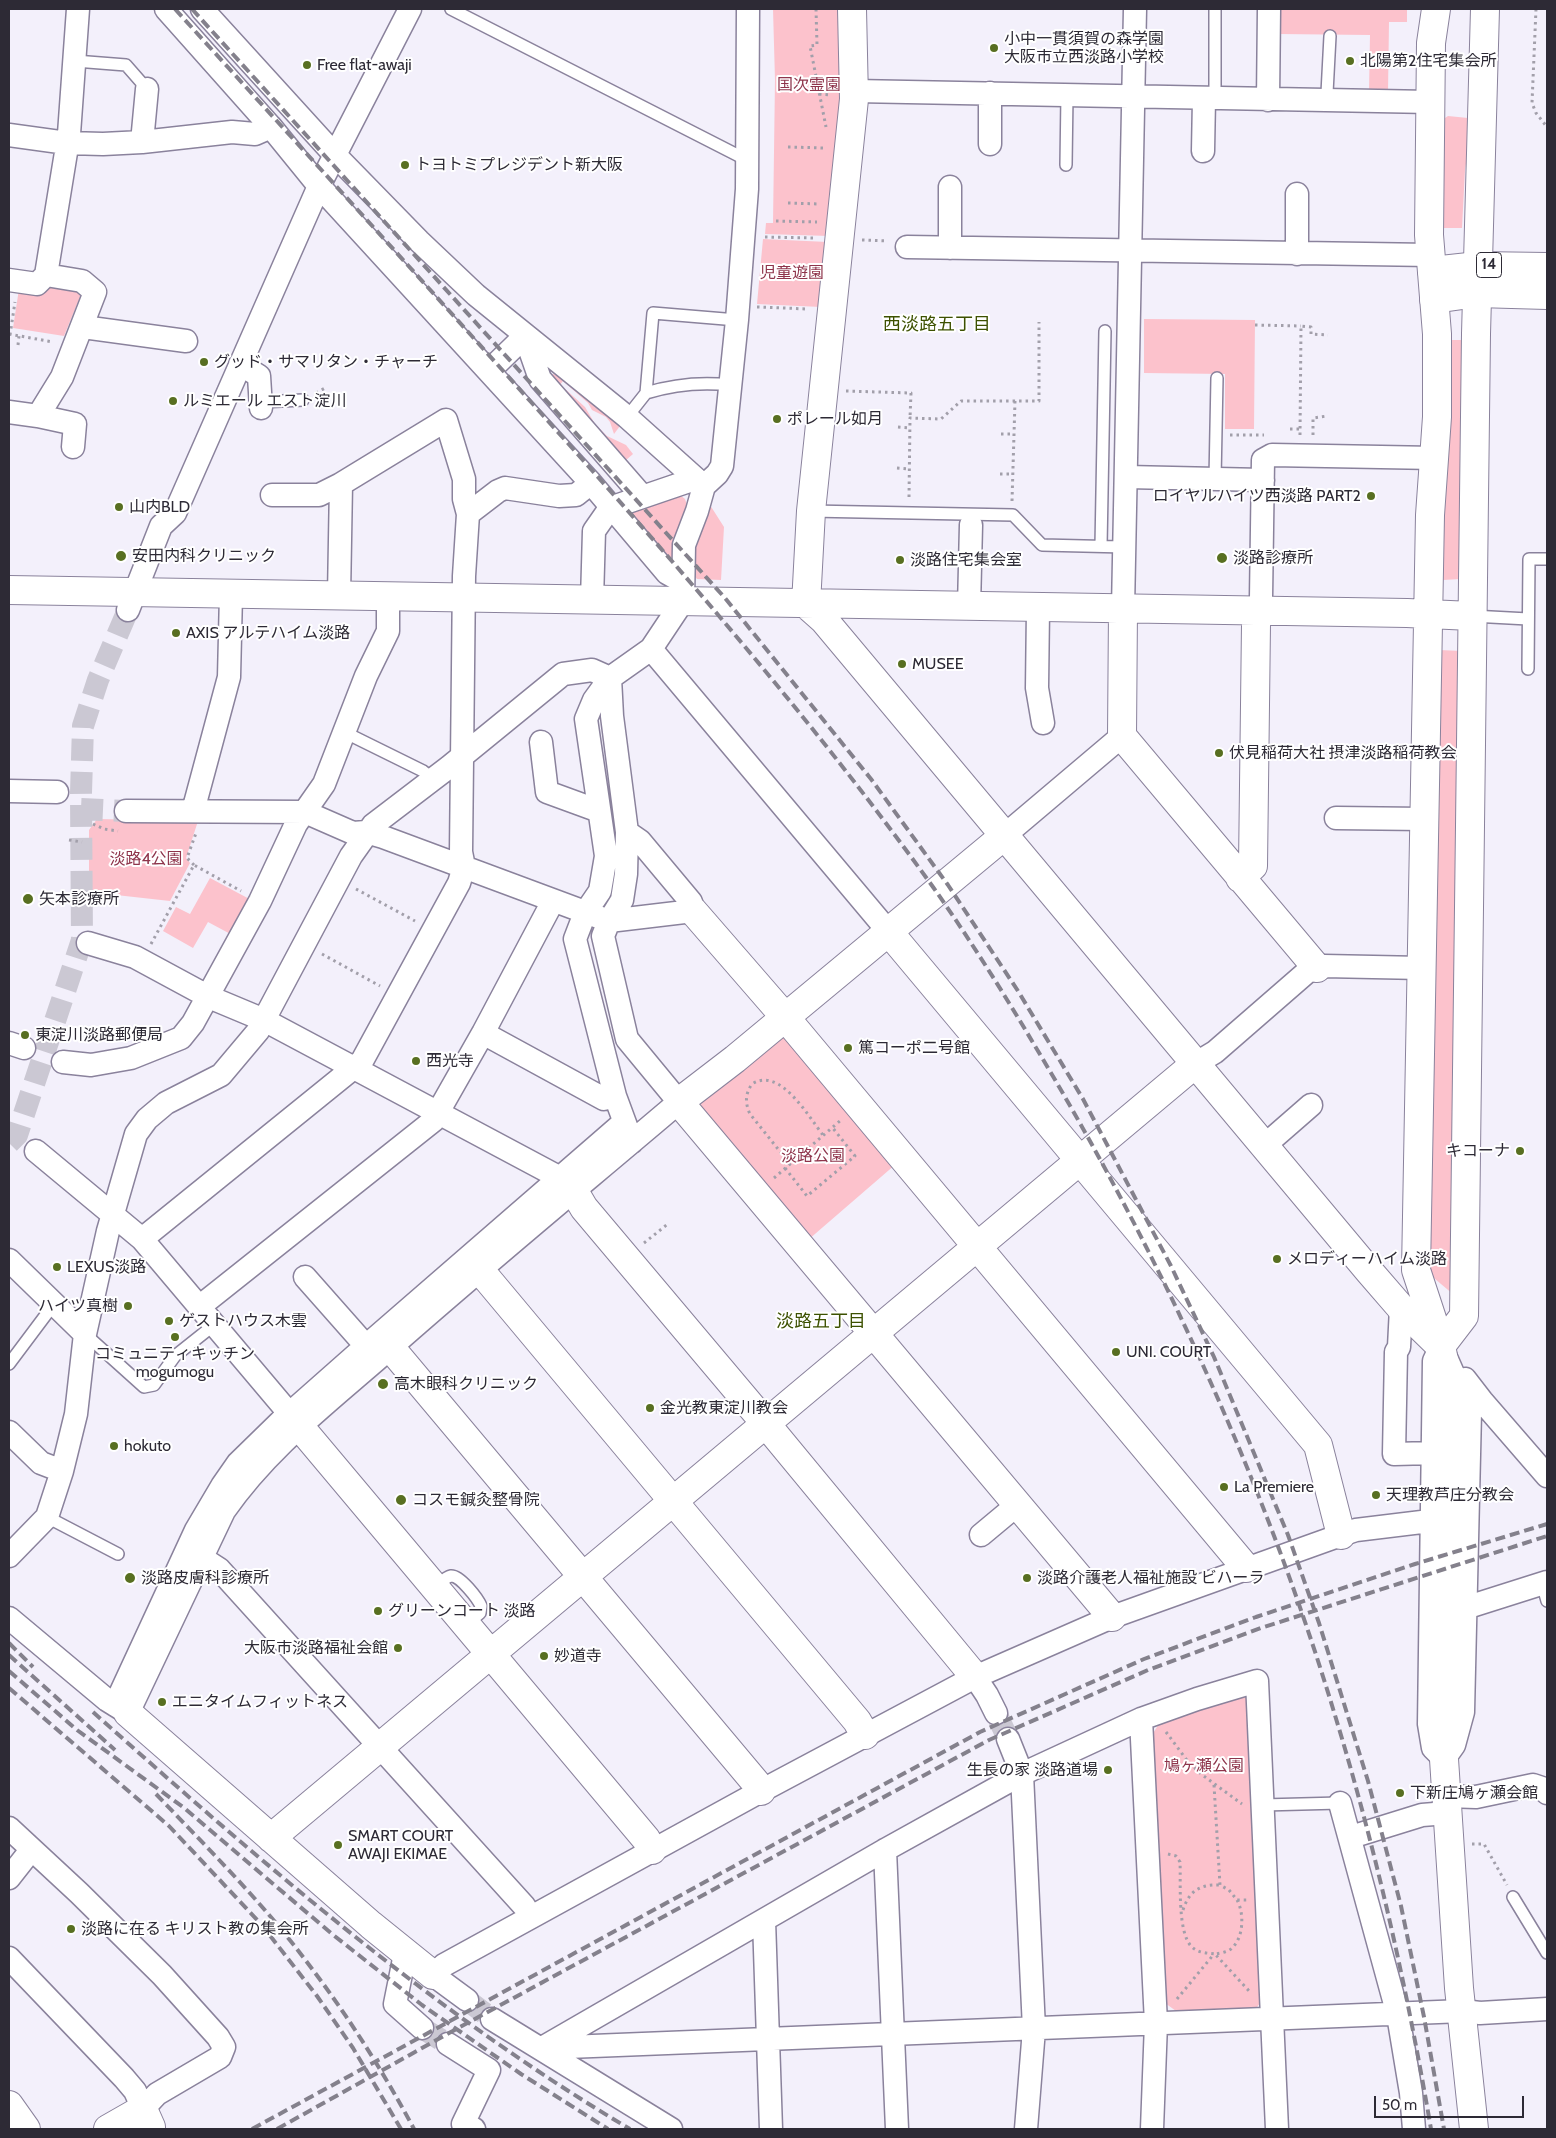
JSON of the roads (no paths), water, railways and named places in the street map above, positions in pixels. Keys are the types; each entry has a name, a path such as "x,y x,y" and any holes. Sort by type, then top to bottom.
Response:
{"street":[{"path":"13,281 37,284 46,275 69,134 78,9"},
{"path":"166,9 271,127 319,186 591,483 610,508 683,592"},
{"path":"202,9 334,154 419,241 476,295 627,417 700,482"},
{"path":"131,601 161,526 175,513 334,154 410,9"},
{"path":"592,600 594,531 610,508 642,496 700,482 717,474 722,466 730,385 745,313 748,9"},
{"path":"806,604 811,511 832,310 830,230 855,91 852,9"},
{"path":"1135,9 1122,736 1317,968"},
{"path":"1268,100 1269,9"},
{"path":"1436,9 1432,44 1430,102 1431,263 1437,334 1435,458 1430,515 1416,1270 1441,1346 1470,1412 1463,1712 1454,1745 1444,1759"},
{"path":"1444,1759 1433,1748 1429,1724 1430,1521 1434,1361 1441,1346 1464,1316 1471,616 1485,9"},
{"path":"211,60 231,41"},
{"path":"142,142 147,89"},
{"path":"855,91 1430,102"},
{"path":"990,93 990,144"},
{"path":"1203,151 1209,99"},
{"path":"9,135 67,143 103,144 142,142 228,132 255,134 271,127"},
{"path":"950,186 950,248"},
{"path":"1296,254 1298,194"},
{"path":"907,247 1296,254 1431,263"},
{"name":"14","path":"1431,263 1547,267"},
{"path":"38,416 62,377 95,292 82,281 46,275"},
{"name":"14","path":"1434,299 1477,293 1547,294"},
{"path":"83,327 186,341"},
{"path":"489,370 525,336"},
{"path":"525,336 540,379 642,496"},
{"path":"240,364 259,376 261,405"},
{"path":"9,412 75,424 73,447"},
{"path":"142,1239 362,1061 459,883 464,867 461,852 461,757 464,599 468,514 464,499 464,479 446,420 340,484 320,494 272,495"},
{"path":"1240,878 1252,866 1256,624 1261,598 1264,460 1272,454 1435,458"},
{"path":"1127,476 1263,480"},
{"path":"627,1133 614,1096 575,939 585,913 600,891 606,856 586,719 594,700 610,678 651,649 683,592 684,545 697,511 700,482"},
{"path":"468,514 498,491 505,488 559,496 576,495 591,483"},
{"path":"339,596 340,484"},
{"path":"969,607 972,525"},
{"path":"9,590 131,601 231,594 592,600 683,592 806,604 1471,616"},
{"path":"198,811 230,677 231,594"},
{"path":"63,1062 92,1065 131,1058 181,1038 208,997 260,901 296,824 324,784 366,676 388,631 388,596"},
{"path":"806,604 824,620 1401,1308 1441,1346 1482,1401 1547,1476"},
{"path":"1038,609 1030,701 1043,723"},
{"path":"651,649 1318,1445 1341,1535"},
{"path":"9,1556 47,1517 62,1470 76,1414 85,1334 113,1214 136,1134 148,1118 166,1103 221,1075 258,1031 351,856 366,832 563,674 592,670 610,678"},
{"path":"610,678 612,716 627,832 626,874 622,900 608,921 603,936 627,1039 1112,1617"},
{"path":"122,1709 196,1530 238,1463 295,1421 378,1347 627,1133 679,1102 786,1017 1122,736"},
{"path":"541,742 547,792 598,811"},
{"path":"9,791 57,792"},
{"path":"126,811 305,812 353,833 366,832 608,921 693,911"},
{"path":"1336,818 1425,820"},
{"path":"627,832 640,840 691,902 693,911 786,1017 976,1247 1246,1568"},
{"path":"199,1307 433,1121 554,901"},
{"path":"88,943 142,961 208,997 264,1020 566,1184 975,1677 996,1713"},
{"path":"271,1838 381,1748 1195,1064 1215,1052 1307,972 1324,966 1422,968"},
{"path":"483,1033 604,1099 614,1096"},
{"path":"1264,1146 1310,1105"},
{"path":"36,1151 142,1239 646,1839 652,1850"},
{"path":"378,1347 479,1270 566,1184"},
{"path":"9,1260 85,1334"},
{"path":"479,1270 857,1721 865,1735"},
{"path":"305,1277 378,1347 583,1577 756,1782 761,1791"},
{"path":"1401,1308 1399,1347 1396,1352 1394,1454 1432,1453"},
{"path":"1441,1346 1451,1396 1444,1759 1449,1846 1474,2129"},
{"path":"122,1709 202,1558 224,1511 244,1483 269,1455 295,1421"},
{"path":"11,1440 41,1463 62,1470"},
{"path":"981,1535 1017,1505"},
{"path":"433,1975 444,1965 652,1850 975,1677 1112,1617 1341,1535 1356,1530 1430,1521"},
{"path":"202,1558 219,1569 517,1899 531,1917"},
{"path":"1465,1608 1545,1589"},
{"path":"9,1618 122,1709 405,1954 467,2000"},
{"path":"542,2048 885,1850 1022,1774 1141,1719 1197,1699 1258,1681 1274,2020 1277,2129"},
{"path":"1141,1719 1156,2023 1152,2129"},
{"path":"1008,1739 1022,1774 1034,2029 1026,2129"},
{"path":"1351,1836 1476,1797 1533,1785 1542,1788 1547,1793"},
{"path":"1340,1803 1351,1836 1398,2015 1411,2093 1414,2129"},
{"path":"9,1828 162,1974 218,2037 224,2047 220,2057 157,2094 149,2122"},
{"path":"9,1878 31,1850"},
{"path":"885,1850 897,2129"},
{"path":"764,1920 771,2129"},
{"path":"405,1954 395,2004 422,2028"},
{"path":"9,1958 136,2092 149,2122"},
{"path":"542,2048 1547,2009"},
{"path":"492,2019 671,2129"},
{"path":"448,2044 488,2070 464,2124 474,2129"},
{"path":"9,2105 26,2129"},
{"path":"108,2129 149,2122"}],"lane":[{"path":"451,9 748,160"},
{"path":"1209,99 1215,9"},
{"path":"1327,93 1330,36"},
{"path":"74,61 126,65 147,89"},
{"path":"1066,166 1067,95"},
{"path":"627,417 646,393 653,313 745,313"},
{"path":"1101,546 1105,331"},
{"path":"1215,479 1217,378"},
{"path":"646,393 673,387 715,383 730,385"},
{"path":"261,405 303,400"},
{"path":"811,511 1014,515 1042,545 1125,546"},
{"path":"1528,669 1530,559 1547,559"},
{"path":"1471,616 1528,619"},
{"path":"344,732 423,771 433,779"},
{"path":"9,1364 54,1304"},
{"path":"85,1334 144,1387 154,1385 175,1356 214,1325"},
{"path":"9,1563 47,1517 118,1554"},
{"path":"1263,1805 1340,1803"},
{"path":"1513,1897 1547,1953"}],"tunnel":[{"path":"9,1143 17,1135 82,940 81,793 83,726 98,680 128,610"},
{"path":"81,809 126,811"},
{"path":"996,1713 1008,1739"},
{"path":"467,2000 492,2019"},
{"path":"422,2028 448,2044"}],"railway":[{"path":"175,9 636,520 789,700 886,823 933,887 986,965 1035,1046 1125,1205 1166,1287 1242,1454 1275,1539 1306,1625 1364,1815 1401,1971 1431,2129"},
{"path":"192,9 725,598 871,779 948,885 1018,991 1083,1099 1171,1266 1214,1357 1288,1535 1319,1623 1368,1781 1401,1906 1424,2017 1444,2129"},
{"path":"252,2129 980,1732 1144,1659 1256,1617 1415,1564 1547,1524"},
{"path":"277,2129 449,2033 989,1740 1148,1670 1261,1628 1547,1536"},
{"path":"9,1643 33,1667"},
{"path":"9,1655 115,1750"},
{"path":"9,1671 77,1730 183,1807 332,1934 422,2005 521,2074 608,2129"},
{"path":"9,1688 169,1826 261,1924 317,1996 353,2048 401,2129"},
{"path":"93,1712 221,1825 351,1934 487,2036 558,2084 630,2129"},
{"path":"156,1794 256,1900 310,1966 348,2019 399,2101 414,2129"}],"place":[{"name":"小中一貫須賀の森学園 大阪市立西淡路小学校","path":"994,48"},
{"name":"北陽第2住宅集会所","path":"1350,61"},
{"name":"Free flat-awaji","path":"307,65"},
{"name":"トヨトミプレジデント新大阪","path":"405,165"},
{"name":"グッド・サマリタン・チャーチ","path":"204,362"},
{"name":"ルミエール エスト淀川","path":"173,401"},
{"name":"ポレール如月","path":"777,419"},
{"name":"ロイヤルハイツ西淡路 PART2","path":"1371,496"},
{"name":"山内BLD","path":"119,507"},
{"name":"安田内科クリニック","path":"121,556"},
{"name":"淡路診療所","path":"1222,558"},
{"name":"淡路住宅集会室","path":"900,560"},
{"name":"AXIS アルテハイム淡路","path":"176,633"},
{"name":"MUSEE","path":"902,664"},
{"name":"伏見稲荷大社 摂津淡路稲荷教会","path":"1219,753"},
{"name":"矢本診療所","path":"28,899"},
{"name":"東淀川淡路郵便局","path":"25,1035"},
{"name":"篤コーポ二号館","path":"848,1048"},
{"name":"西光寺","path":"416,1061"},
{"name":"キコーナ","path":"1520,1151"},
{"name":"メロディーハイム淡路","path":"1277,1259"},
{"name":"LEXUS淡路","path":"57,1267"},
{"name":"ハイツ真樹","path":"128,1306"},
{"name":"ゲストハウス木雲","path":"169,1321"},
{"name":"コミュニティキッチン mogumogu","path":"175,1337"},
{"name":"UNI. COURT","path":"1116,1352"},
{"name":"高木眼科クリニック","path":"383,1384"},
{"name":"金光教東淀川教会","path":"650,1408"},
{"name":"hokuto","path":"114,1446"},
{"name":"La Premiere","path":"1224,1487"},
{"name":"天理教芦庄分教会","path":"1376,1495"},
{"name":"コスモ鍼灸整骨院","path":"401,1500"},
{"name":"淡路皮膚科診療所","path":"130,1578"},
{"name":"淡路介護老人福祉施設 ビハーラ","path":"1027,1578"},
{"name":"グリーンコート 淡路","path":"378,1611"},
{"name":"大阪市淡路福祉会館","path":"398,1648"},
{"name":"妙道寺","path":"544,1656"},
{"name":"エニタイムフィットネス","path":"162,1702"},
{"name":"生長の家 淡路道場","path":"1108,1770"},
{"name":"下新庄鳩ヶ瀬会館","path":"1400,1793"},
{"name":"SMART COURT AWAJI EKIMAE","path":"338,1845"},
{"name":"淡路に在る キリスト教の集会所","path":"71,1929"}],"district":[{"name":"西淡路五丁目","path":"937,325"},
{"name":"淡路五丁目","path":"821,1322"}],"park label":[{"name":"国次霊園","path":"809,85"},
{"name":"児童遊園","path":"792,273"},
{"name":"淡路4公園","path":"146,859"},
{"name":"淡路公園","path":"813,1156"},
{"name":"鳩ヶ瀬公園","path":"1204,1766"}]}
